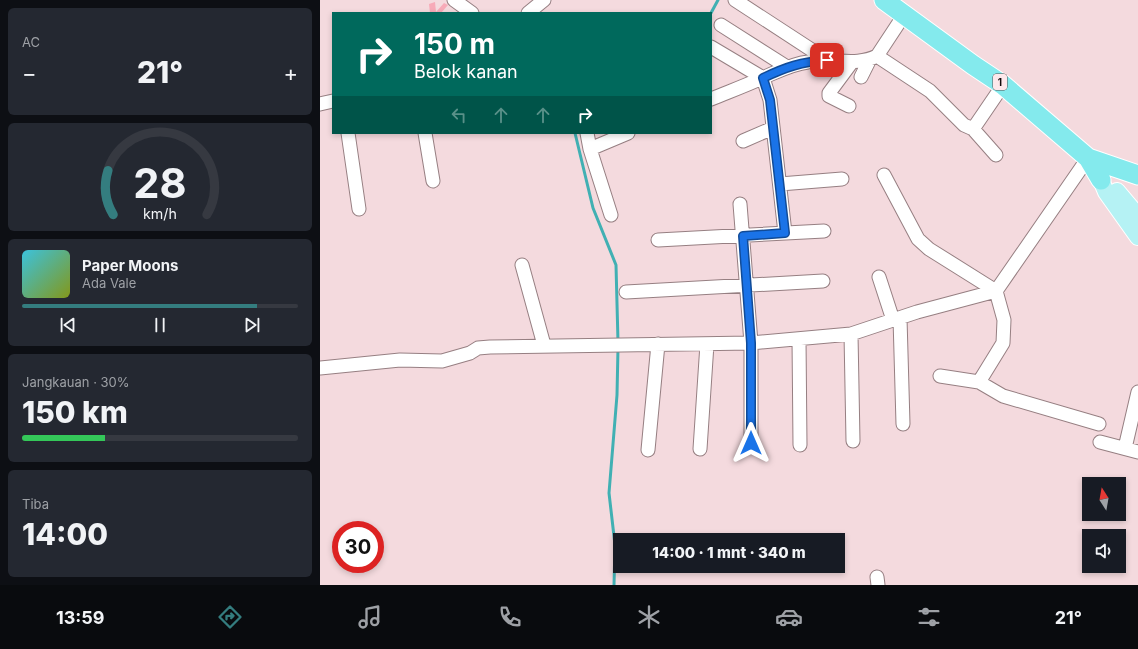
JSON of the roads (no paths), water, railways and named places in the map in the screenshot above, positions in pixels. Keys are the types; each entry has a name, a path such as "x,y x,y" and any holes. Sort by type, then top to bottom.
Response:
{"highway":[{"name":"1","path":"884,0 1003,84 1088,158 1100,180"},
{"path":"1088,158 1138,175"}],"main road":[{"name":"1","path":"1100,180 1114,187 1138,216"},
{"name":"1","path":"1100,180 1106,192 1138,237"}],"street":[{"path":"454,0 471,12"},
{"path":"529,12 544,0"},
{"path":"735,0 827,60"},
{"path":"861,77 904,15"},
{"path":"721,26 787,67"},
{"path":"712,48 763,78 770,100 785,233"},
{"path":"712,99 787,67 808,62 827,60 852,62 874,57 930,91 964,125 973,129 996,155"},
{"path":"849,106 829,96 829,93 852,62"},
{"path":"973,129 1003,84"},
{"path":"743,141 773,128"},
{"path":"348,134 359,209"},
{"path":"425,134 433,181"},
{"path":"587,134 590,149 611,215"},
{"path":"590,149 626,134"},
{"path":"320,368 400,360 442,361 470,353 478,348 544,345 751,343 851,334 897,319 996,291 1088,158"},
{"path":"884,175 918,239 929,249 996,291 1004,320 1003,343 979,382"},
{"path":"780,184 842,179"},
{"path":"740,204 751,343 751,443"},
{"path":"658,240 824,231"},
{"path":"522,265 544,345"},
{"path":"879,277 897,319 903,424"},
{"path":"626,292 824,281"},
{"path":"851,334 853,441"},
{"path":"799,339 800,445"},
{"path":"648,450 658,344"},
{"path":"700,449 707,344"},
{"path":"940,376 979,382 1003,396 1099,424"},
{"path":"1124,448 1138,392"},
{"path":"1100,442 1138,452"}],"waterway":[{"path":"712,12 718,0"},
{"path":"575,134 593,208 616,265 618,342"},
{"path":"614,585 615,545 609,493 617,395 618,348"}]}
